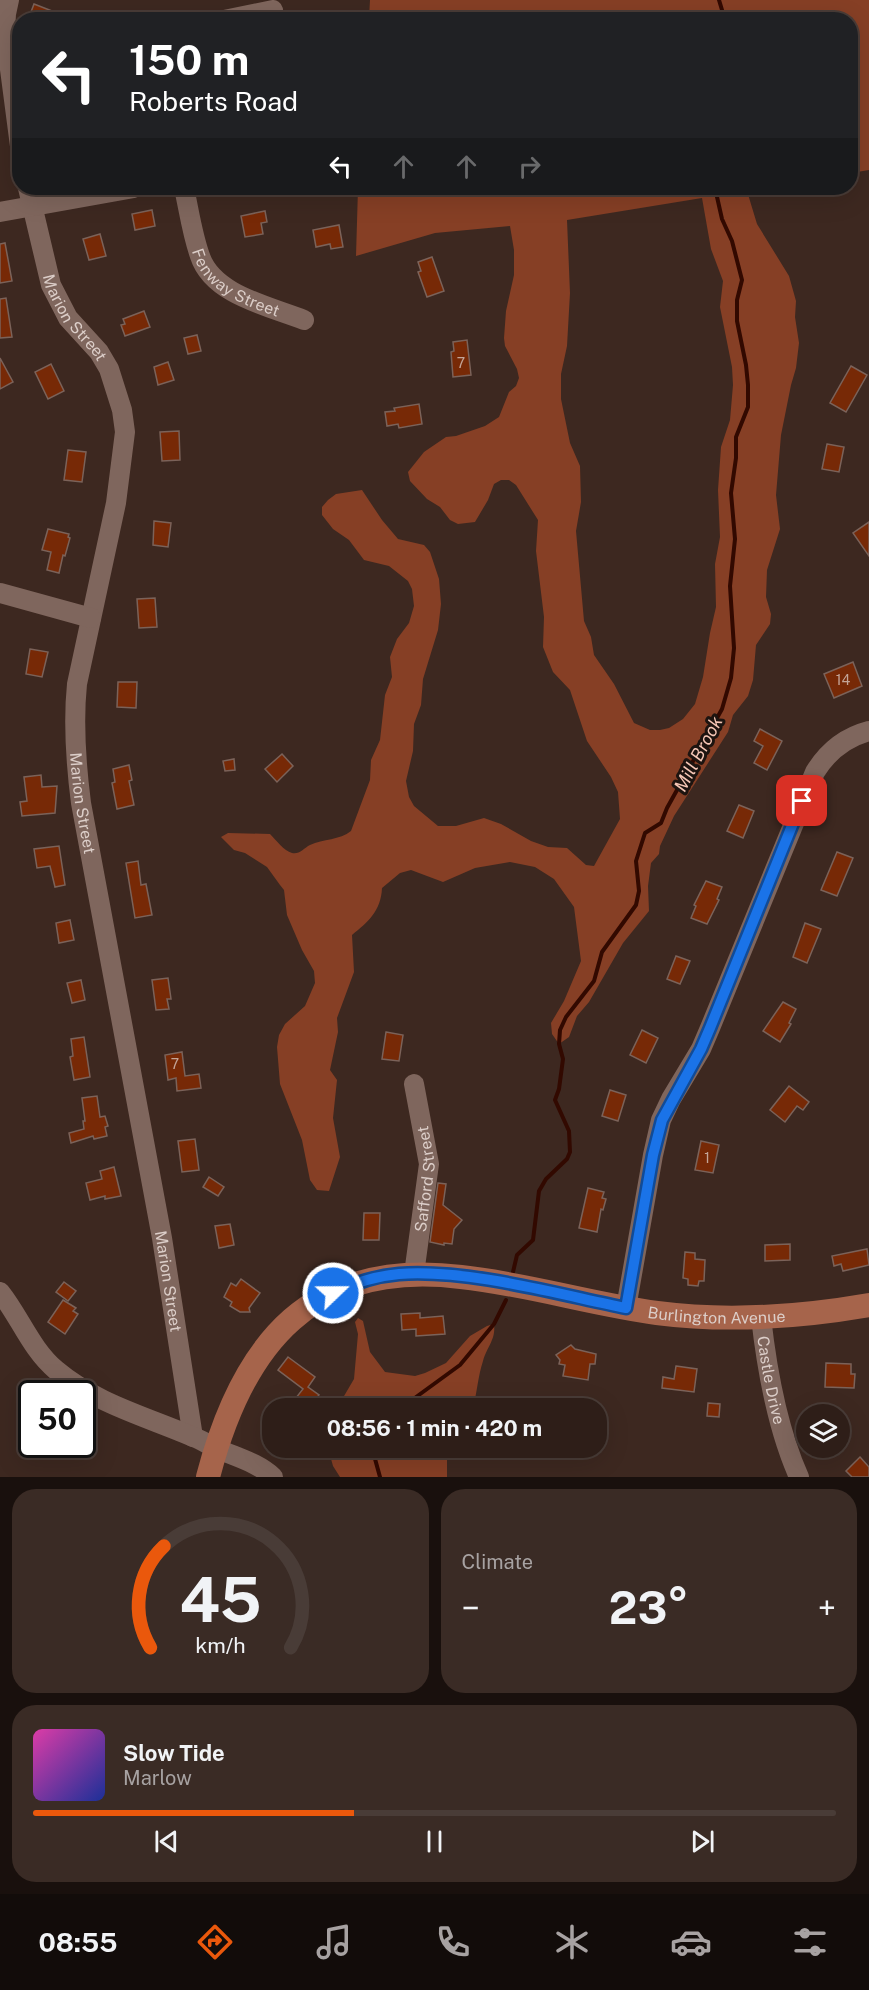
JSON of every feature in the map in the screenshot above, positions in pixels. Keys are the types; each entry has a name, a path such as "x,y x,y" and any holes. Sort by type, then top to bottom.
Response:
{"main road":[{"name":"Burlington Avenue","path":"208,1477 216,1448 239,1388 249,1369 268,1343 288,1322 317,1300 348,1286 381,1277 414,1274 460,1276 626,1308 693,1317 761,1317 869,1305"}],"street":[{"path":"8,119 5,31 9,0"},
{"path":"263,12 273,10"},
{"path":"0,212 30,197 53,195"},
{"name":"Fenway Street","path":"186,195 199,255 215,280 233,292 304,320"},
{"name":"Marion Street","path":"30,197 51,285 58,303 68,318 99,352 109,369 122,410 124,432 120,476 76,695 76,764 86,833 170,1280 193,1437"},
{"path":"0,593 91,618"},
{"path":"626,1308 653,1155 662,1120 701,1049 815,772 826,756 840,744 853,736 869,731"},
{"name":"Safford Street","path":"414,1084 429,1164 414,1274"},
{"path":"0,1292 15,1312 41,1356 67,1378 114,1406 254,1464 273,1477"},
{"name":"Castle Drive","path":"761,1317 771,1381 781,1425 799,1477"}],"shaded area":[{"path":"370,0 869,0 869,170 858,172 858,12 369,12"},
{"path":"358,195 748,195 757,224 789,276 796,301 795,317 799,343 796,368 781,435 776,495 780,529 767,570 766,597 771,614 770,624 756,645 753,680 748,696 733,715 728,732 674,816 660,846 659,854 651,863 648,886 649,911 623,943 589,1002 577,1016 569,1037 559,1044 552,1034 551,1023 564,1001 581,961 574,907 554,879 535,867 510,862 475,868 443,882 411,870 400,873 382,888 376,910 352,935 354,972 337,1018 338,1032 330,1070 337,1080 333,1118 340,1157 329,1191 317,1190 310,1180 302,1140 280,1084 277,1047 279,1035 285,1024 305,1006 315,983 314,971 287,915 284,890 267,867 245,853 234,850 221,837 228,833 270,834 286,850 295,853 315,843 342,836 351,831 370,780 371,760 380,740 385,695 392,677 390,657 397,639 409,623 414,606 412,589 408,581 389,566 364,560 349,540 333,529 322,515 322,507 328,500 336,494 362,490 398,539 424,545 430,552 439,579 441,604 438,630 423,679 421,705 414,724 413,751 406,781 409,797 414,806 438,826 456,826 484,818 501,824 531,841 548,847 567,848 586,865 594,866 620,819 618,792 611,777 587,741 570,690 553,672 543,647 544,617 536,551 538,520 516,485 509,480 501,480 494,484 475,522 458,524 450,520 440,507 427,499 410,481 408,472 424,452 446,437 485,426 499,417 509,392 516,386 519,378 505,346 504,338 506,311 514,275 514,250 510,226 435,233 356,256","holes":["702,198 711,249 723,281 720,307 732,367 733,385 730,420 721,447 718,490 720,537 715,564 716,607 703,677 695,704 683,719 669,728 650,730 634,723 614,684 594,655 591,637 584,621 576,531 581,502 580,466 570,443 561,399 561,374 567,346 570,293 567,220"]},
{"path":"358,1318 363,1321 370,1352 385,1372 415,1376 446,1363 470,1336 494,1324 494,1334 481,1367 475,1398 343,1398 354,1379 358,1334 355,1322"},
{"path":"331,1458 447,1458 447,1477 340,1477"}],"building":[{"path":"34,4 52,11 52,12 31,12"},
{"path":"152,210 155,226 135,230 132,214"},
{"path":"265,211 267,222 261,223 263,234 245,237 241,216"},
{"path":"339,225 343,247 331,249 330,244 316,247 313,230"},
{"path":"100,234 106,256 89,260 83,239"},
{"path":"5,243 12,281 0,283 0,244"},
{"path":"432,257 444,291 427,297 418,272 421,271 418,262"},
{"path":"6,298 12,337 0,338 0,299"},
{"path":"144,311 150,327 125,336 121,325 125,324 123,319"},
{"path":"197,335 201,351 188,354 184,338"},
{"path":"467,340 471,375 453,377 451,352 454,351 453,342"},
{"path":"0,358 13,382 0,389"},
{"path":"168,362 174,380 158,385 154,367"},
{"path":"51,364 64,391 48,399 35,372"},
{"path":"851,366 867,375 846,412 830,403"},
{"path":"419,404 422,424 399,428 398,424 387,426 385,412 395,411 394,408"},
{"path":"179,431 180,460 162,461 160,432"},
{"path":"827,444 844,447 839,472 822,469"},
{"path":"68,450 86,452 82,482 64,480"},
{"path":"154,521 171,523 168,547 153,545"},
{"path":"869,522 869,556 853,533"},
{"path":"48,529 69,534 70,538 59,573 47,570 51,552 42,550"},
{"path":"155,598 157,627 139,628 137,599"},
{"path":"30,649 48,652 42,677 26,674"},
{"path":"853,662 862,686 834,698 824,674"},
{"path":"118,682 137,682 136,708 117,707"},
{"path":"760,729 782,741 767,770 754,763 763,746 754,741"},
{"path":"282,754 293,766 277,782 265,769"},
{"path":"234,759 235,770 225,771 223,761"},
{"path":"129,765 132,780 129,781 134,805 117,809 112,783 115,782 113,769"},
{"path":"41,775 42,787 57,786 55,813 22,816 20,802 27,801 24,777"},
{"path":"739,805 754,811 743,838 727,831"},
{"path":"59,846 65,885 55,887 50,866 37,868 34,849"},
{"path":"837,852 853,858 837,896 821,890"},
{"path":"138,861 141,885 146,884 152,915 135,918 126,863"},
{"path":"706,881 722,887 717,899 719,900 707,924 691,918 696,906 694,905"},
{"path":"70,920 74,940 59,943 56,923"},
{"path":"805,923 821,929 807,963 793,957"},
{"path":"676,956 690,961 680,984 667,979"},
{"path":"168,978 171,999 167,999 169,1009 156,1010 152,980"},
{"path":"81,980 85,1000 72,1003 67,983"},
{"path":"783,1002 796,1009 789,1023 791,1024 780,1042 763,1031"},
{"path":"642,1030 658,1038 646,1063 630,1055"},
{"path":"386,1032 403,1035 399,1061 382,1059"},
{"path":"84,1037 90,1077 74,1080 70,1057 73,1056 71,1039"},
{"path":"182,1052 185,1076 199,1074 201,1088 177,1091 176,1078 168,1080 165,1055"},
{"path":"789,1086 809,1102 803,1110 797,1106 785,1122 770,1110"},
{"path":"610,1090 626,1095 618,1121 602,1116"},
{"path":"97,1096 100,1117 105,1116 108,1126 105,1127 107,1136 94,1139 93,1136 71,1143 69,1133 84,1129 82,1098"},
{"path":"195,1139 199,1170 182,1172 178,1141"},
{"path":"701,1141 719,1145 713,1173 695,1170"},
{"path":"114,1167 121,1196 105,1199 105,1196 90,1200 86,1183 102,1179 100,1171"},
{"path":"209,1177 224,1187 218,1196 203,1187"},
{"path":"438,1183 446,1184 443,1205 462,1220 454,1229 452,1244 430,1242"},
{"path":"588,1188 604,1192 602,1198 606,1199 603,1210 601,1209 597,1232 579,1228"},
{"path":"364,1213 380,1213 379,1240 363,1240"},
{"path":"230,1224 234,1245 219,1248 215,1226"},
{"path":"790,1244 790,1260 765,1261 765,1245"},
{"path":"867,1249 869,1265 843,1271 841,1264 834,1266 832,1256"},
{"path":"685,1252 695,1253 695,1259 705,1260 704,1281 699,1281 698,1286 688,1285 688,1279 683,1278"},
{"path":"241,1279 260,1293 249,1308 250,1312 240,1312 230,1306 232,1302 224,1297 231,1283 236,1286"},
{"path":"64,1282 76,1291 68,1301 56,1292"},
{"path":"63,1300 76,1308 73,1311 78,1314 65,1334 48,1322"},
{"path":"420,1313 420,1318 443,1316 445,1334 416,1336 416,1329 402,1330 401,1314"},
{"path":"571,1345 575,1349 596,1354 595,1364 590,1364 588,1380 563,1376 565,1365 559,1364 560,1360 556,1355"},
{"path":"288,1357 315,1377 308,1387 319,1395 316,1398 296,1398 303,1389 278,1370"},
{"path":"826,1363 851,1364 851,1374 855,1374 854,1388 825,1387"},
{"path":"676,1366 697,1369 694,1392 662,1388 663,1377 674,1379"},
{"path":"708,1403 720,1404 719,1417 707,1416"},
{"path":"860,1457 869,1467 869,1477 852,1477 846,1471"}],"waterway":[{"name":"Mill Brook","path":"719,0 723,12"},
{"name":"Mill Brook","path":"513,1272 517,1255 533,1240 539,1191 546,1179 567,1159 570,1152 569,1131 555,1100 559,1089 563,1059 559,1044 560,1030 566,1017 594,981 602,952 636,905 639,891 636,861 645,833 661,823 722,709 731,678 734,648 730,586 735,539 731,493 736,458 736,437 748,407 748,385 737,321 737,300 742,280 717,195"},
{"name":"Mill Brook","path":"415,1398 460,1365 494,1324 506,1300"},
{"name":"Mill Brook","path":"375,1458 380,1477"}],"route":[{"path":"333,1293 348,1286 381,1277 399,1274 430,1274 491,1281 626,1308 653,1155 662,1120 671,1099 701,1049 802,801"}]}
